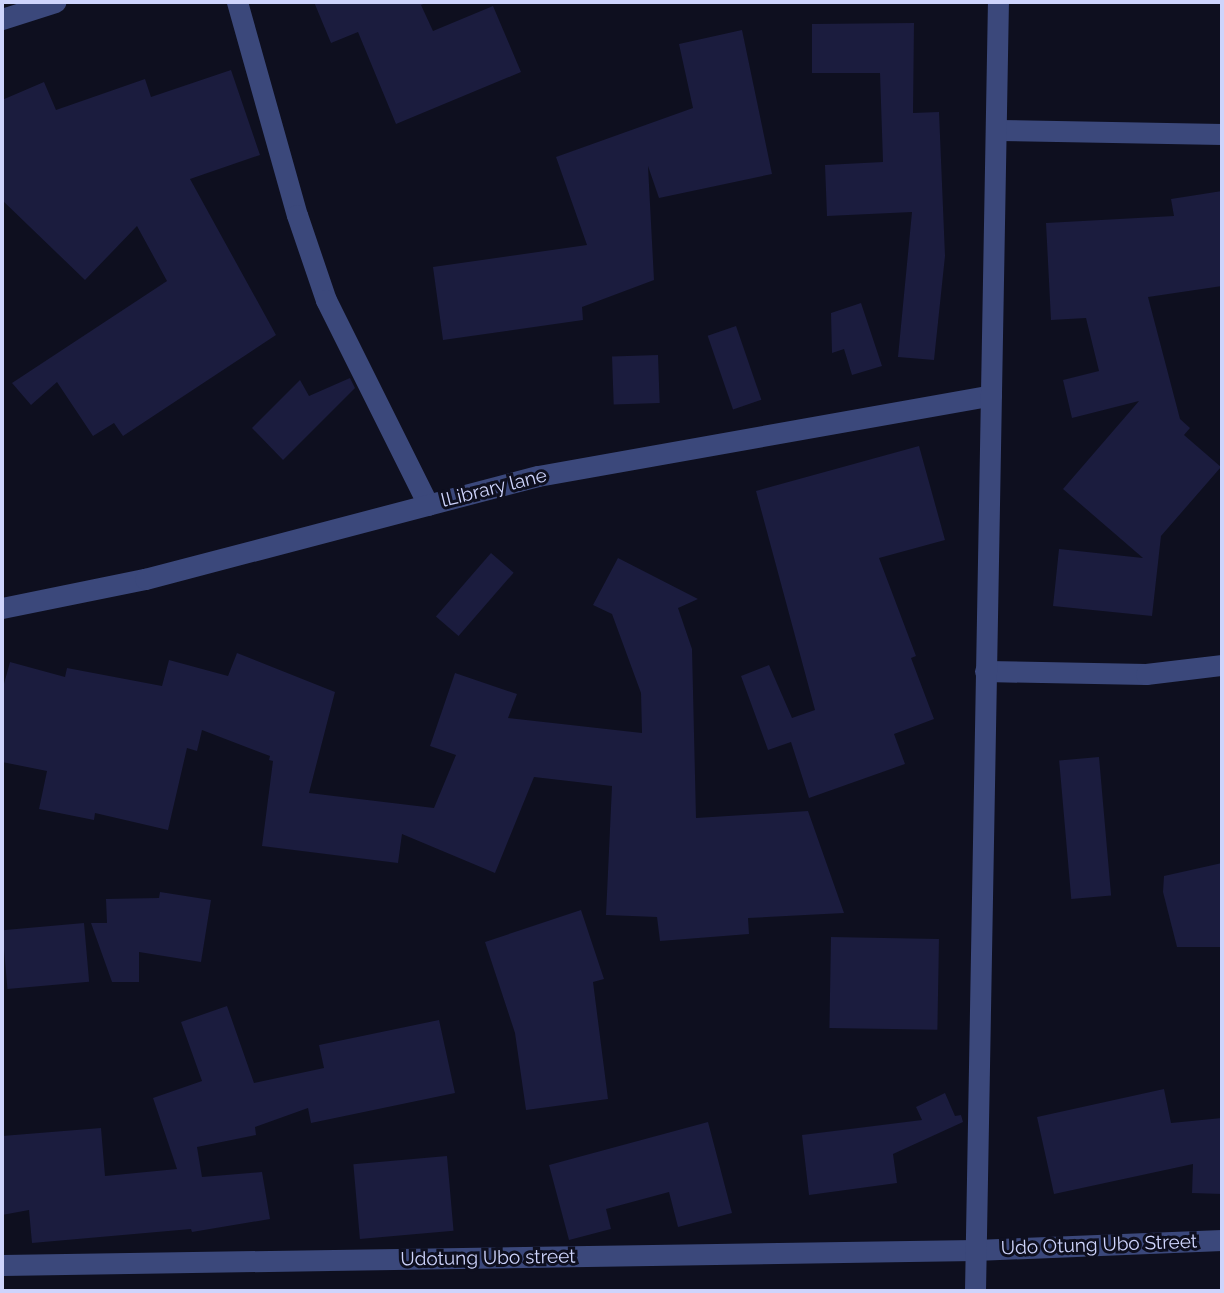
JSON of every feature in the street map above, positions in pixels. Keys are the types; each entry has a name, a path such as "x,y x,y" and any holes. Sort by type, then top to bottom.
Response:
{"street":[{"path":"2,19 55,2"},
{"path":"237,2 297,215 327,300 428,505"},
{"path":"975,1291 998,2"},
{"path":"997,130 1222,134"},
{"name":"lLibrary lane","path":"2,608 145,579 538,476 991,395"},
{"path":"985,671 1146,674 1222,665"},
{"name":"Udo Otung Ubo Street","path":"975,1250 1222,1240"},
{"name":"Udotung Ubo street","path":"2,1265 975,1250"}],"building":[{"path":"314,2 428,2 421,5 433,31 493,6 521,72 396,124 358,32 331,43"},
{"path":"914,23 913,113 939,112 945,256 934,360 898,357 912,212 827,216 825,165 883,162 880,73 812,73 812,24"},
{"path":"742,30 772,174 659,198 648,166 654,280 582,307 583,320 443,340 433,267 587,245 556,157 693,108 679,44"},
{"path":"231,70 260,155 190,179 276,335 123,436 114,423 93,436 57,382 31,405 12,383 167,281 137,226 85,280 2,200 2,100 44,82 56,110 145,79 151,97"},
{"path":"1222,191 1222,286 1148,297 1180,419 1190,428 1184,435 1221,467 1161,536 1152,616 1053,606 1059,549 1143,558 1063,489 1139,401 1072,418 1063,380 1099,371 1086,318 1051,320 1046,223 1174,216 1171,199"},
{"path":"861,303 882,366 852,375 844,349 832,353 831,313"},
{"path":"736,326 761,400 733,410 708,336"},
{"path":"658,355 660,403 614,405 612,357"},
{"path":"350,378 355,388 283,460 252,428 300,380 309,396"},
{"path":"919,446 945,540 879,558 916,656 911,658 934,719 894,734 905,764 809,798 791,742 768,750 741,676 769,665 792,718 815,710 756,491"},
{"path":"491,553 514,573 459,636 436,616"},
{"path":"618,558 698,599 678,608 692,649 696,818 808,811 844,913 748,918 749,934 660,941 657,917 606,915 612,786 534,777 495,873 402,834 398,863 262,846 273,761 269,760 270,756 202,730 197,751 187,748 168,830 95,813 94,820 39,809 47,771 2,762 2,691 10,662 65,677 67,668 162,686 169,660 228,676 237,653 335,692 309,793 434,808 456,755 430,746 455,673 517,694 508,718 642,733 641,693 612,614 593,605"},
{"path":"1099,757 1111,895 1071,899 1059,760"},
{"path":"1222,863 1222,947 1177,947 1163,892 1164,876"},
{"path":"160,892 211,900 201,962 139,952 139,982 112,982 91,923 107,923 106,899 159,898"},
{"path":"581,910 604,979 593,982 608,1099 526,1110 515,1033 485,942"},
{"path":"84,923 89,982 7,989 2,930"},
{"path":"831,937 939,939 937,1030 829,1028"},
{"path":"227,1006 254,1083 324,1068 319,1045 439,1020 455,1093 311,1123 308,1108 255,1127 256,1135 197,1147 202,1177 262,1172 270,1219 192,1232 191,1229 32,1243 29,1210 2,1215 2,1136 101,1128 105,1176 177,1169 153,1098 202,1081 181,1022"},
{"path":"1164,1089 1171,1123 1222,1118 1222,1194 1192,1193 1193,1164 1054,1194 1037,1117"},
{"path":"945,1093 955,1116 961,1115 963,1122 893,1154 897,1183 809,1195 802,1135 922,1120 916,1107"},
{"path":"708,1122 732,1213 678,1227 669,1192 606,1209 611,1229 569,1240 549,1165"},
{"path":"447,1156 454,1231 360,1239 353,1164"}]}
